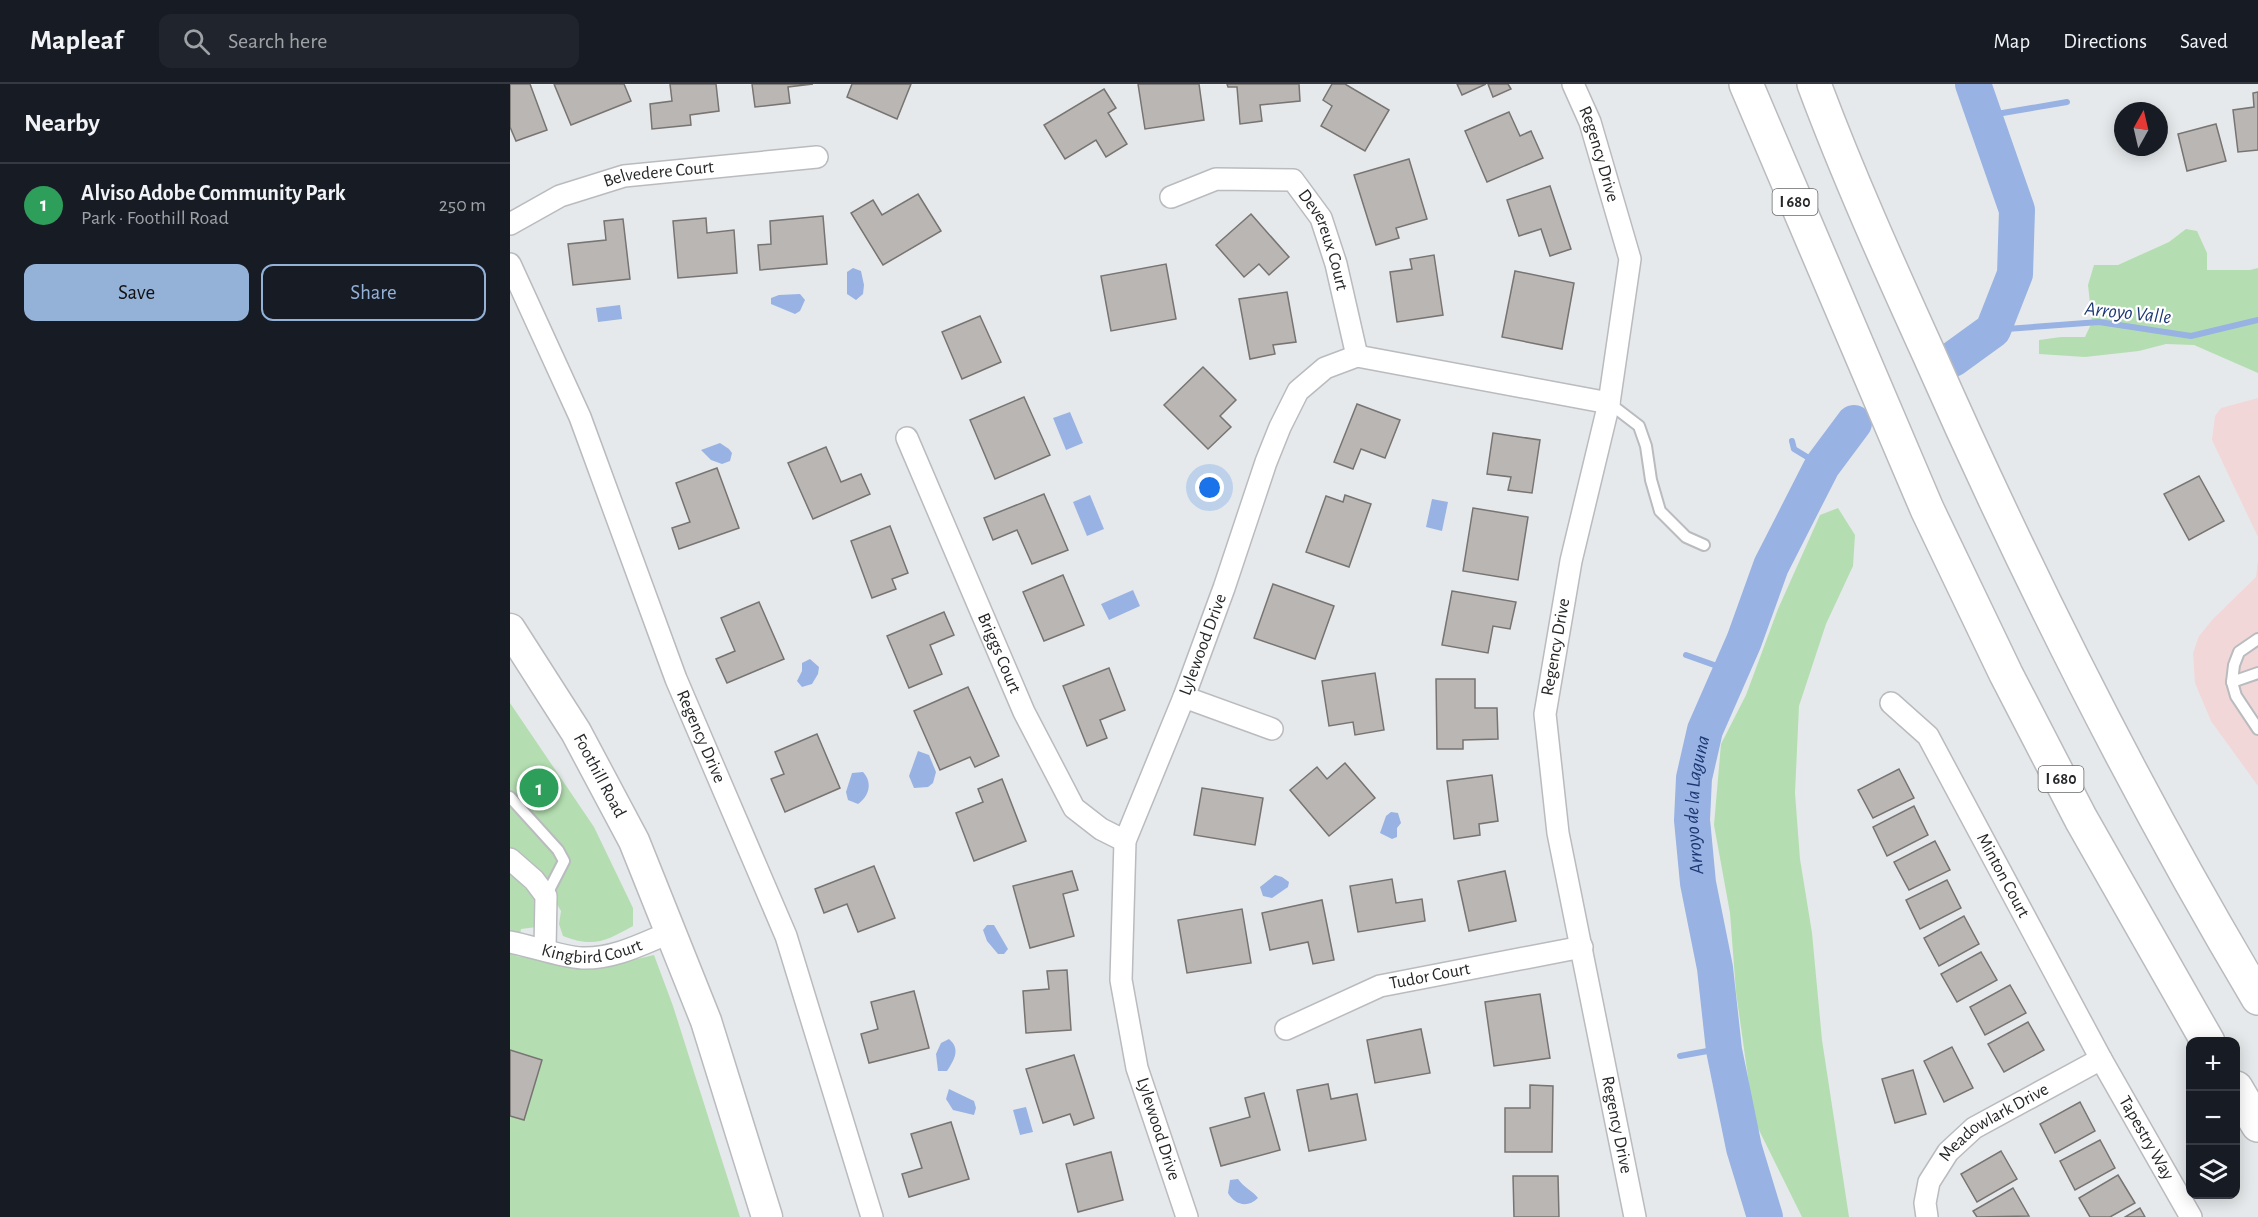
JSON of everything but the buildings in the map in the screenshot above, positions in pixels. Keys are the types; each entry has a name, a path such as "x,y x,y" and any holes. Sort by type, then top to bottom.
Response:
{"highway":[{"name":"I 680","path":"1746,84 1927,509 2006,674 2081,819 2206,1037"},
{"path":"1814,84 1887,259 1978,465 2055,625 2127,767 2258,998"},
{"path":"2127,767 2258,960"},
{"path":"2237,1091 2258,1125"}],"main road":[{"name":"Foothill Road","path":"510,629 576,732 634,841 706,1022 767,1217"},
{"name":"Foothill Road","path":"510,662 561,742 618,848 670,932"}],"street":[{"name":"Regency Drive","path":"1573,84 1590,122 1630,259 1609,403 1571,561 1545,714 1558,833 1635,1217"},
{"name":"Belvedere Court","path":"510,224 560,196 624,176 817,157"},
{"name":"Devereux Court","path":"1171,197 1216,179 1293,180 1321,218 1336,264 1357,356"},
{"name":"Regency Drive","path":"510,264 580,417 676,679 786,936 872,1217"},
{"path":"1357,356 1609,403"},
{"name":"Lylewood Drive","path":"1187,1217 1137,1068 1121,980 1125,841 1184,697 1224,588 1266,462 1298,391 1325,368 1357,356"},
{"name":"Briggs Court","path":"907,438 1024,712 1074,808 1101,829 1125,841"},
{"path":"1184,697 1272,729"},
{"name":"Minton Court","path":"1891,703 1928,736 2101,1059"},
{"path":"510,859 534,880 546,896 545,949"},
{"name":"Kingbird Court","path":"510,942 582,958 609,956 670,932"},
{"name":"Tudor Court","path":"1286,1029 1380,986 1581,947"},
{"name":"Meadowlark Drive","path":"1928,1217 1925,1203 1929,1182 1948,1152 1974,1128 2101,1059"},
{"name":"Tapestry Way","path":"2101,1059 2191,1217"}],"lane":[{"path":"1609,403 1639,426 1646,446 1651,480 1660,511 1686,537 1704,545"},
{"path":"2258,639 2239,652 2234,665 2232,682 2236,696 2258,729"},
{"path":"2232,682 2258,674"},
{"path":"510,797 558,850 564,861 546,896"}],"shaded area":[{"path":"2258,398 2258,537 2212,440 2215,416 2221,408"},
{"path":"2258,560 2258,786 2211,721 2195,683 2193,653 2199,636 2213,619 2256,577"}],"green space":[{"path":"2186,229 2197,231 2207,253 2207,270 2258,268 2258,373 2194,345 2166,344 2139,351 2085,357 2039,354 2039,340 2085,337 2092,322 2088,285 2094,265 2118,265 2169,242"},
{"path":"1838,508 1855,535 1853,566 1826,624 1799,706 1795,793 1800,859 1812,933 1822,1040 1849,1217 1802,1217 1754,1120 1736,992 1730,913 1714,825 1721,744 1746,695 1778,609 1820,515"},
{"path":"510,703 594,827 633,908 633,926 615,936 600,941 583,942 563,936 559,924 561,911 542,879 510,848"},
{"path":"510,872 536,900 537,927 521,929 516,956 594,969 654,955 673,1006 740,1217 510,1217"}],"water":[{"path":"853,268 861,271 864,285 863,294 856,300 847,294 847,272"},
{"path":"800,294 805,300 800,311 795,314 771,304 771,298 779,295"},
{"path":"620,305 622,319 598,322 596,308"},
{"path":"1070,412 1083,443 1066,450 1053,418"},
{"path":"720,443 732,453 730,461 722,464 711,460 701,450"},
{"path":"1090,495 1104,529 1087,536 1073,502"},
{"path":"1432,499 1448,502 1442,531 1426,527"},
{"path":"1133,590 1140,606 1109,620 1101,604"},
{"path":"810,659 819,667 818,674 812,684 802,687 797,681 802,671 802,663"},
{"path":"918,751 929,755 936,772 933,783 928,787 914,788 909,776"},
{"path":"863,772 869,785 865,797 858,804 848,800 846,792 852,773"},
{"path":"1391,812 1398,813 1401,823 1397,828 1397,837 1392,839 1380,833 1386,816"},
{"path":"1275,875 1289,882 1288,887 1272,898 1263,896 1260,887"},
{"path":"987,925 994,925 1008,949 1004,954 998,954 987,941 983,930"},
{"path":"949,1039 955,1047 954,1059 947,1071 938,1071 936,1054 941,1043"},
{"path":"949,1089 974,1101 976,1108 974,1115 953,1110 946,1099"},
{"path":"1026,1107 1033,1132 1020,1135 1013,1110"},
{"path":"1238,1179 1258,1198 1245,1204 1234,1200 1228,1193 1230,1180"}],"waterway":[{"name":"Arroyo de la Laguna","path":"1953,359 1993,330 2015,274 2017,210 1973,84"},
{"path":"1985,116 2067,102"},
{"name":"Arroyo Valle","path":"1993,330 2099,322 2191,336 2258,320"},
{"name":"Arroyo de la Laguna","path":"1765,1217 1744,1148 1724,1050 1715,968 1698,883 1692,820 1694,778 1705,730 1744,641 1771,566 1822,466 1854,423"},
{"path":"1792,441 1794,449 1822,466"},
{"path":"1686,655 1731,671"},
{"path":"1680,1056 1724,1048"}],"place":[{"name":"Alviso Adobe Community Park","path":"539,788"}]}
